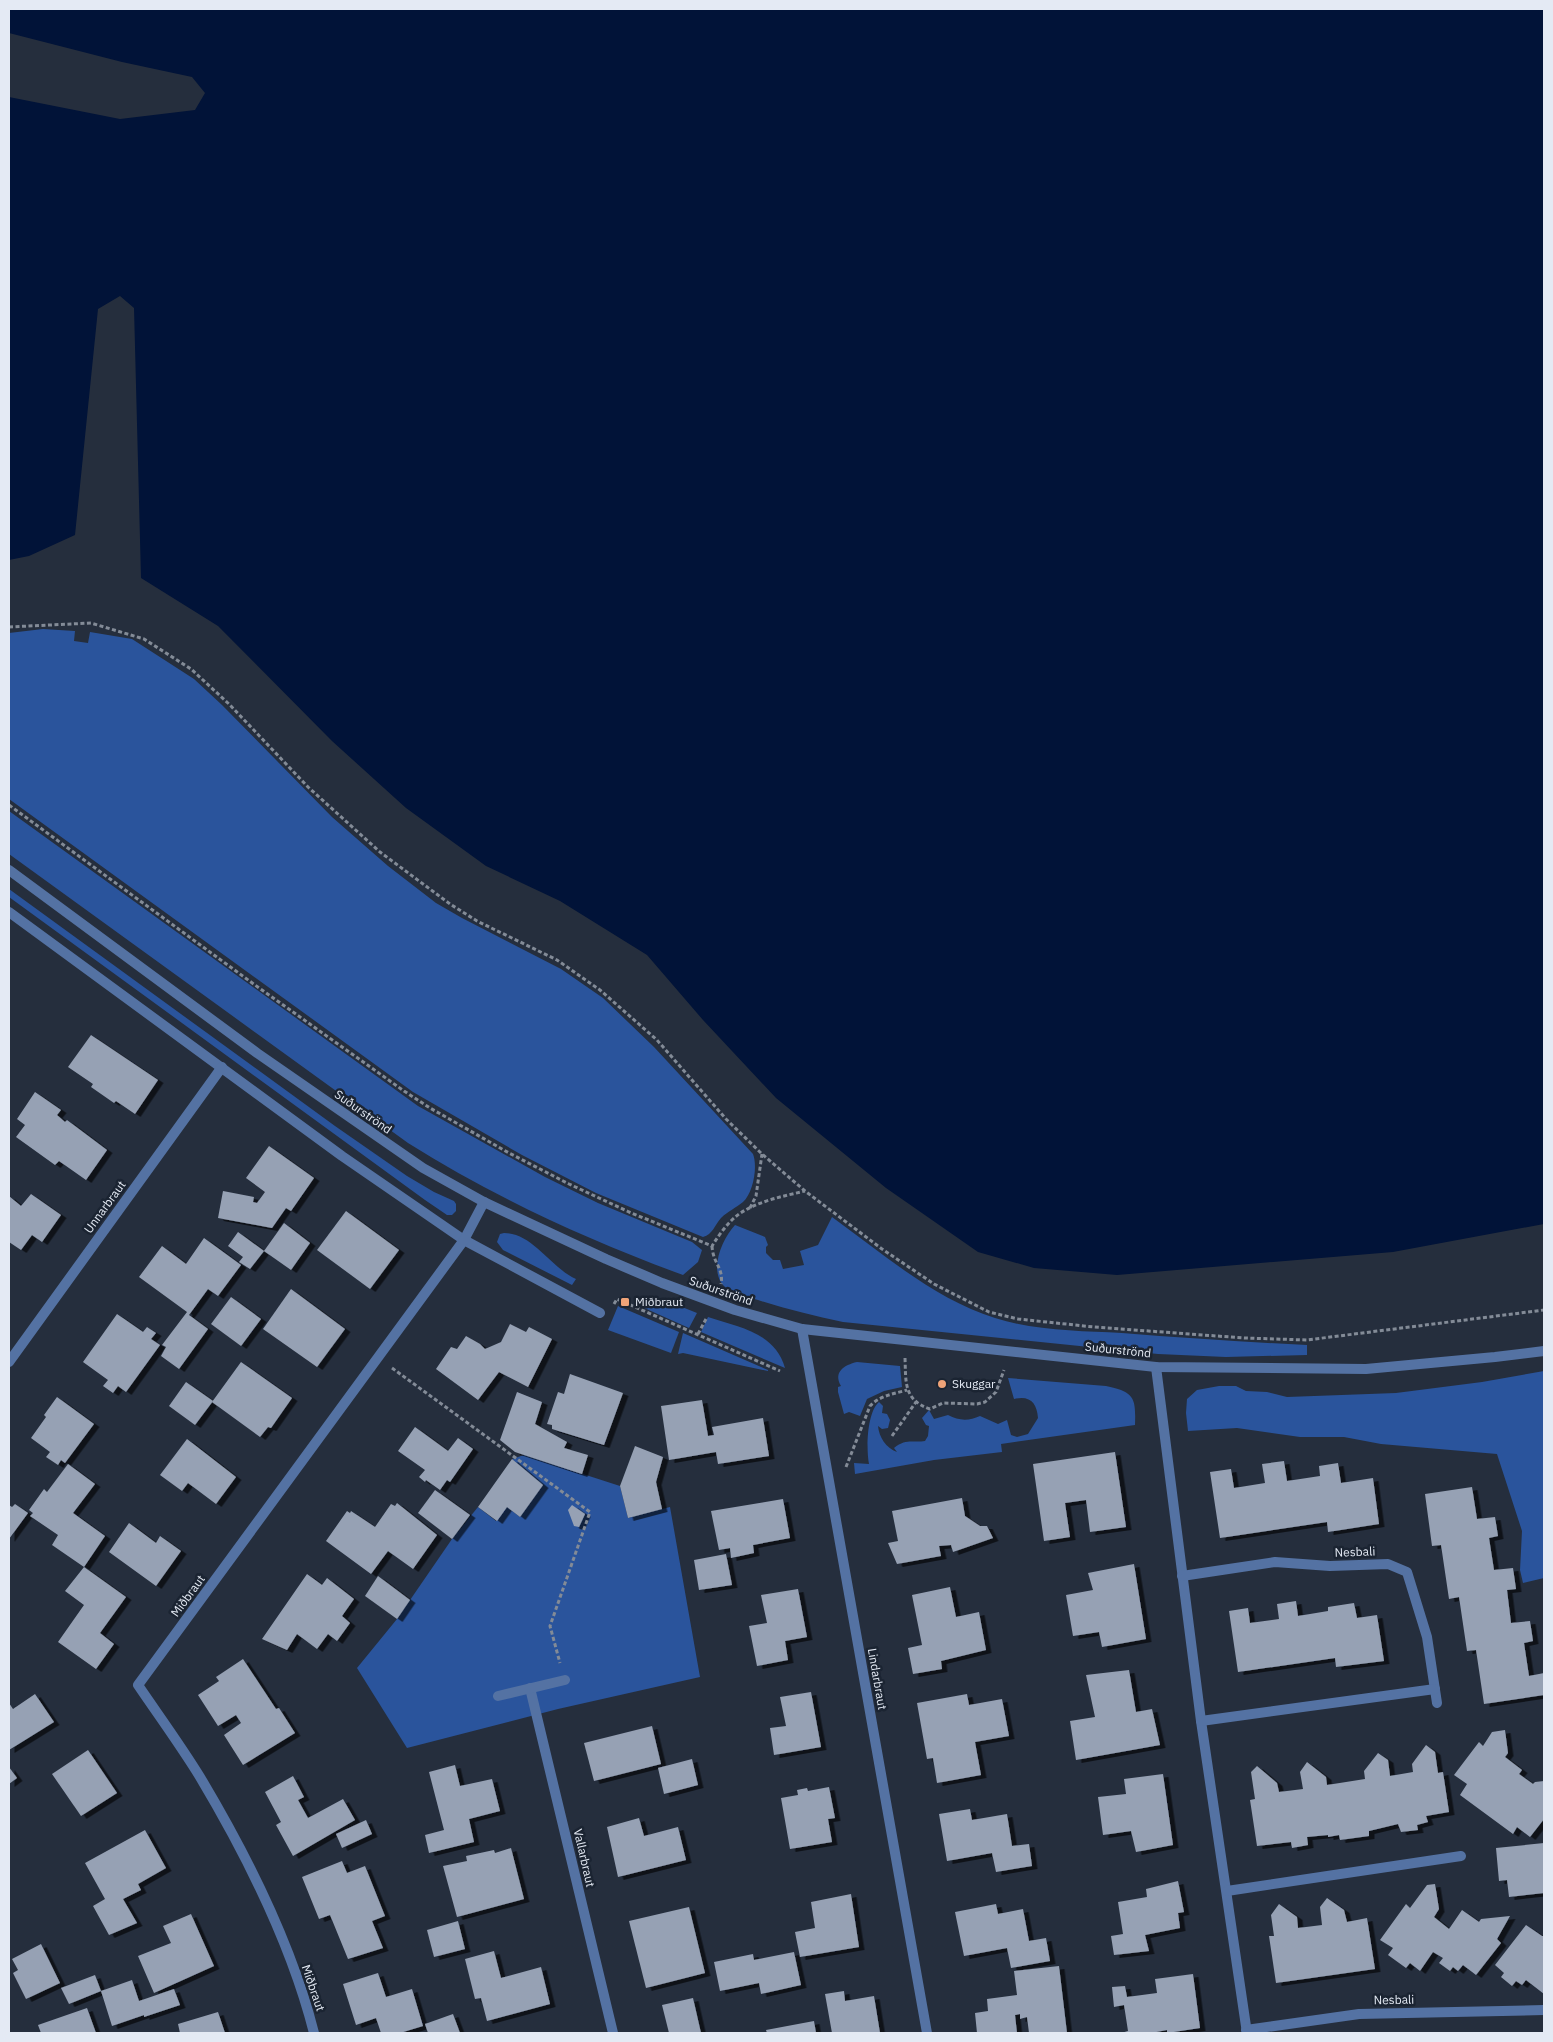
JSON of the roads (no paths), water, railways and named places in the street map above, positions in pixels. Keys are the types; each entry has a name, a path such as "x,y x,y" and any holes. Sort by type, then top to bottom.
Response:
{"street":[{"name":"Suðurströnd","path":"9,870 257,1053 423,1168 484,1202 662,1283 735,1310 802,1329 1156,1367 1366,1369 1495,1357 1544,1350"},
{"path":"9,912 342,1156 464,1240 600,1313"},
{"name":"Unnarbraut","path":"9,1362 222,1067"},
{"name":"Miðbraut","path":"314,2033 280,1931 248,1865 199,1776 138,1685 464,1240 484,1202"},
{"name":"Lindarbraut","path":"802,1329 927,2033"},
{"name":"Nesbali","path":"1156,1367 1201,1721 1247,2032 1360,2014 1544,2010"},
{"name":"Nesbali","path":"1182,1576 1275,1562 1330,1566 1388,1564 1407,1572 1427,1637 1437,1703"},
{"path":"498,1696 565,1680"},
{"name":"Vallarbraut","path":"530,1688 613,2033"},
{"path":"1201,1721 1435,1689"},
{"path":"1227,1891 1461,1856"}],"place":[{"name":"Miðbraut","path":"625,1302"},
{"name":"Skuggar","path":"942,1384"}]}
